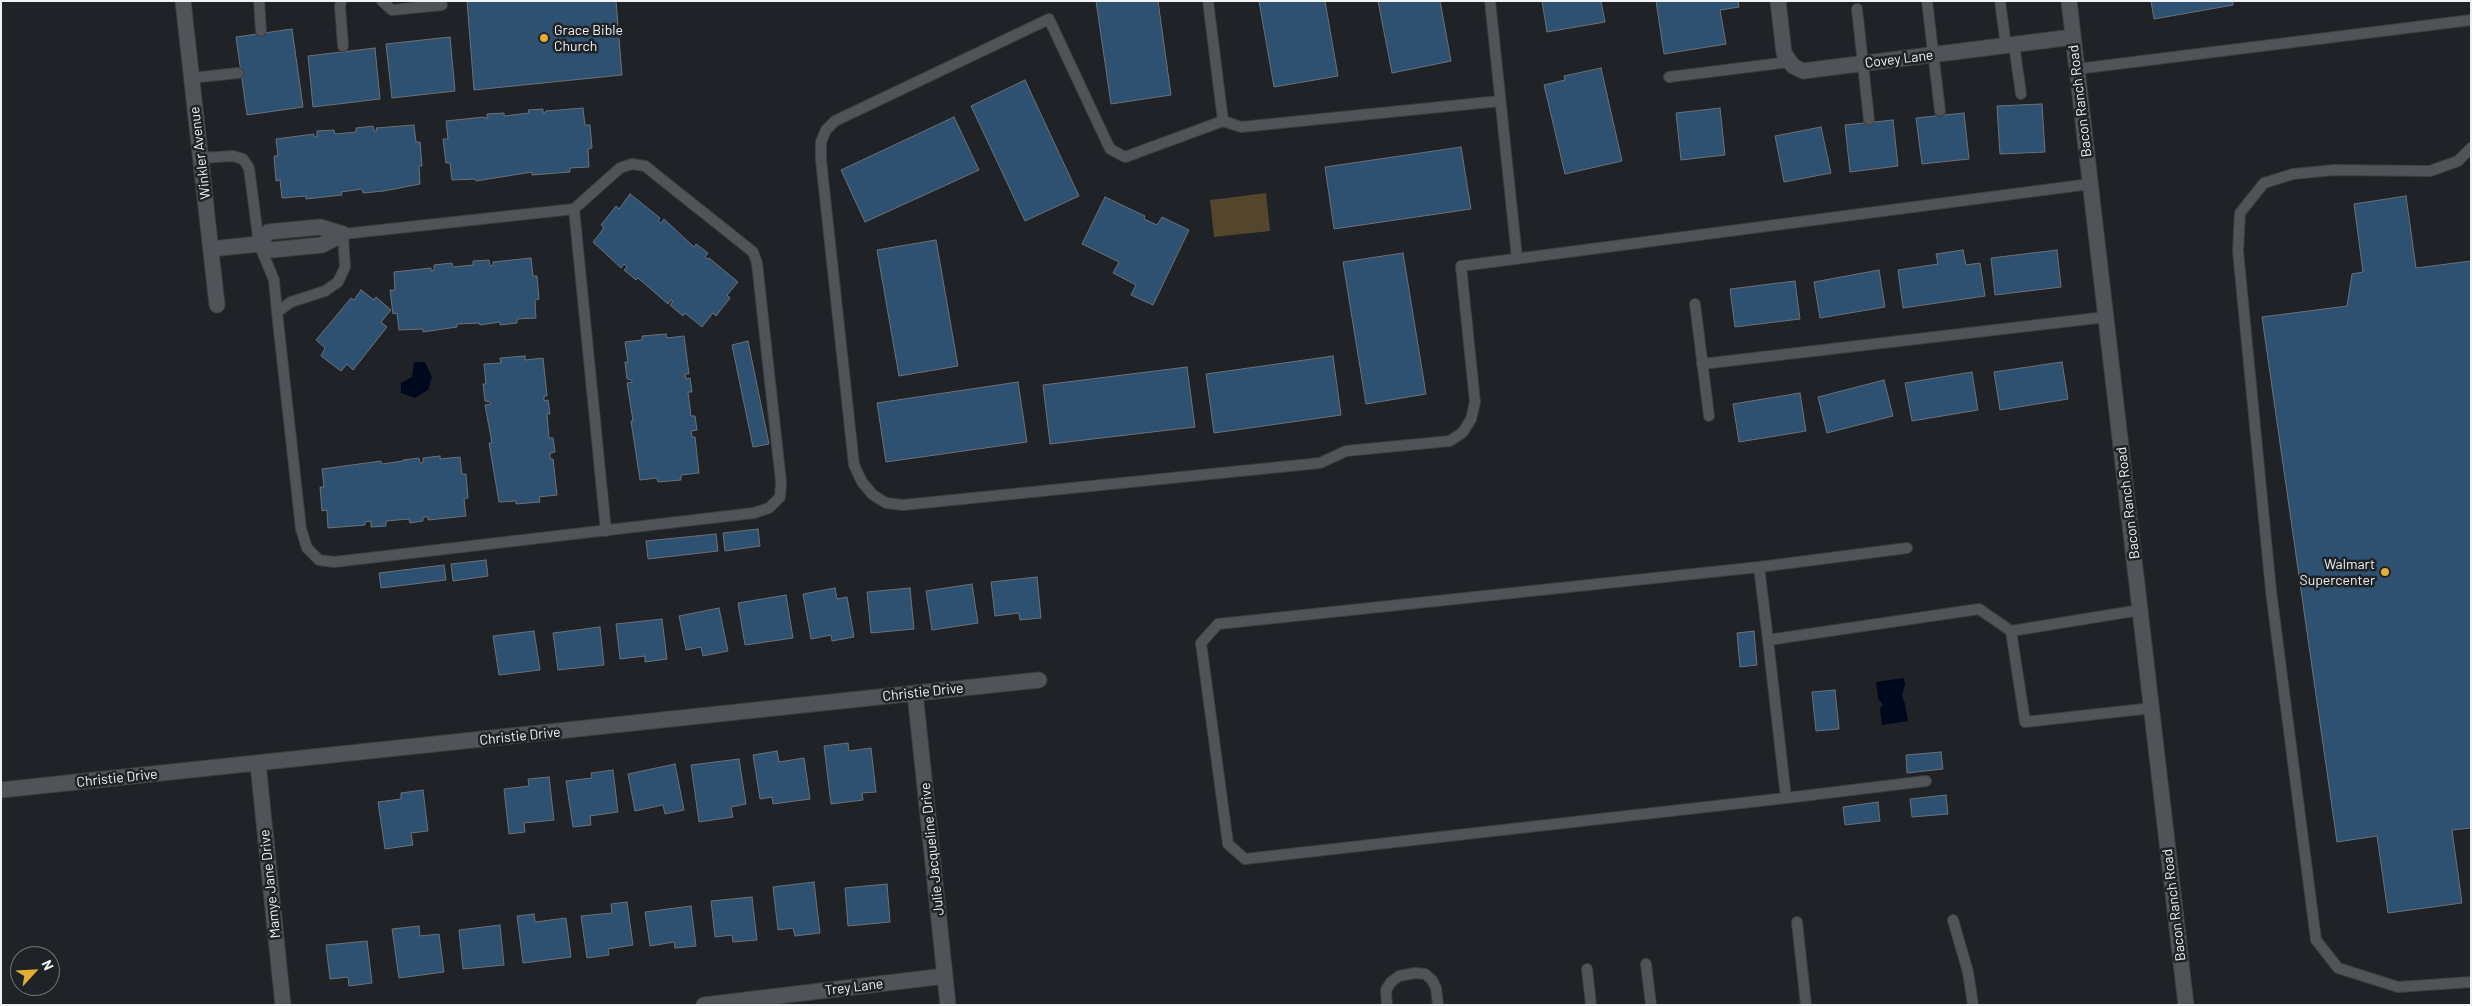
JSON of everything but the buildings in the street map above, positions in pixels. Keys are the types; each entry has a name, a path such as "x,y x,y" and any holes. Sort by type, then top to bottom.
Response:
{"street":[{"name":"Winkler Avenue","path":"182,1 217,305"},
{"path":"1778,1 1784,53 1789,62"},
{"name":"Bacon Ranch Road","path":"2069,1 2186,1005"},
{"name":"Covey Lane","path":"1789,62 1797,69 1804,71 2073,37"},
{"path":"211,249 259,244 268,232 320,227 343,234"},
{"name":"Christie Drive","path":"1,790 1039,680"},
{"name":"Julie Jacqueline Drive","path":"915,693 948,1005"},
{"name":"Mamye Jane Drive","path":"258,764 283,1005"},
{"name":"Trey Lane","path":"704,1005 945,976"}],"lane":[{"path":"258,1 261,31"},
{"path":"342,1 340,6 343,46"},
{"path":"382,1 392,10 442,5"},
{"path":"1208,1 1223,120"},
{"path":"1490,1 1516,258"},
{"path":"1927,1 1940,112"},
{"path":"2000,1 2021,94"},
{"path":"1857,8 1869,120"},
{"path":"1500,101 1241,126 1223,120 1125,157 1110,149 1049,19 835,121 826,130 821,142 821,160 854,464 862,482 873,495 886,503 903,505 1320,463 1346,451 1450,441 1463,432 1471,419 1475,402 1461,266 2090,184"},
{"path":"2077,70 2471,20"},
{"path":"1669,76 1789,62"},
{"path":"191,78 238,73"},
{"path":"2471,148 2458,161 2430,171 2334,170 2293,174 2264,183 2240,213 2238,251 2271,591 2316,940 2338,968 2398,987 2471,982"},
{"path":"200,158 233,156 243,159 249,168 259,244 274,280 277,312 301,529 307,548 319,560 334,562 754,513 769,508 780,497 781,482 758,263 752,252 645,166 632,164 620,168 574,209 343,234 345,267 338,282 325,291 291,302 277,312"},
{"path":"574,209 606,530"},
{"path":"1695,304 1709,416"},
{"path":"1702,364 2106,316"},
{"path":"1907,548 1759,567 1218,624 1201,643 1228,844 1245,859 1926,781"},
{"path":"1759,567 1786,798"},
{"path":"1768,640 1979,609 2011,631 2140,610"},
{"path":"2011,631 2025,722 2152,708"},
{"path":"1953,920 1968,972 1972,1005"},
{"path":"1797,922 1806,1005"},
{"path":"1646,964 1651,1005"},
{"path":"1587,969 1591,1005"},
{"path":"1387,1005 1386,990 1391,982 1398,976 1415,973 1425,974 1432,980 1436,988 1438,1005"}],"shaded area":[{"path":"1266,193 1270,231 1214,237 1210,200"}],"water":[{"path":"414,362 425,362 432,377 428,390 415,398 401,393 401,383 412,377"},
{"path":"1904,678 1905,684 1902,695 1908,721 1882,725 1880,709 1883,705 1878,698 1876,682"}],"place":[{"name":"Grace Bible Church","path":"544,38"},
{"name":"Walmart Supercenter","path":"2385,572"}]}
